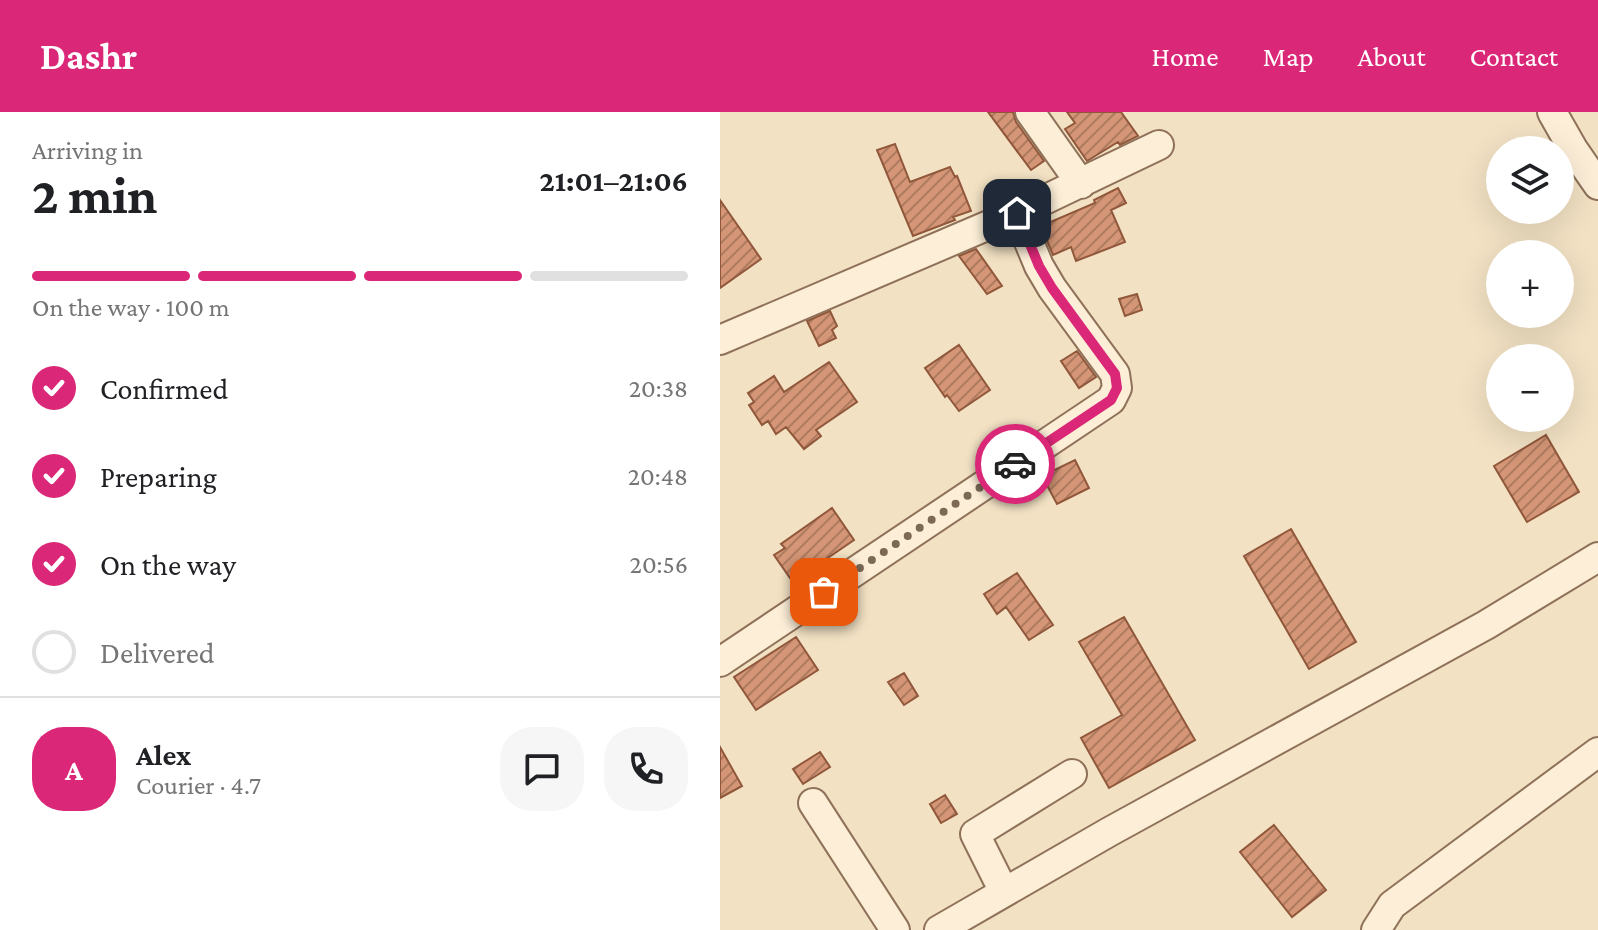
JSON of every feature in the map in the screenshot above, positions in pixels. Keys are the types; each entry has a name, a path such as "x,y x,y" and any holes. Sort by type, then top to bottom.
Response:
{"street":[{"path":"1030,112 1081,184"},
{"path":"1552,112 1598,185"},
{"path":"720,340 1017,213 1159,145"},
{"path":"720,662 1116,394 1115,374 1052,288 1039,266 1017,213"},
{"path":"939,930 1486,625 1598,557"},
{"path":"1376,930 1392,905 1598,752"},
{"path":"1004,892 975,834 1072,774"},
{"path":"813,803 895,930"}],"building":[{"path":"988,112 1013,112 1016,122 1044,161 1031,170"},
{"path":"1067,112 1121,112 1138,136 1120,145 1118,142 1087,161 1065,129 1075,123"},
{"path":"895,144 910,182 950,167 957,176 971,211 913,236 877,150"},
{"path":"1118,188 1126,203 1111,210 1125,242 1076,261 1071,247 1053,255 1041,226 1095,203 1094,200"},
{"path":"720,200 761,259 720,288"},
{"path":"976,249 1002,286 987,294 959,256"},
{"path":"1137,294 1142,310 1125,316 1119,299"},
{"path":"830,311 837,326 832,330 836,338 819,346 807,321"},
{"path":"959,345 990,390 959,411 925,368"},
{"path":"1077,351 1096,377 1079,388 1061,361"},
{"path":"829,362 857,402 816,430 821,436 804,449 786,427 776,434 768,421 762,425 749,405 754,402 748,393 774,376 784,392"},
{"path":"1546,435 1579,492 1527,522 1494,466"},
{"path":"1075,460 1089,488 1057,504 1042,476"},
{"path":"832,508 854,540 822,562 825,566 808,577 803,569 790,578 774,555 785,548 781,544"},
{"path":"1291,529 1356,642 1309,669 1244,556"},
{"path":"1017,573 1053,625 1029,640 1006,607 997,614 984,594"},
{"path":"1124,617 1195,740 1109,788 1081,738 1122,715 1079,642"},
{"path":"796,637 818,670 756,710 734,677"},
{"path":"904,673 918,696 904,705 888,682"},
{"path":"720,747 742,786 720,798"},
{"path":"820,752 830,767 803,784 793,769"},
{"path":"945,795 957,814 941,823 930,804"},
{"path":"1274,825 1326,890 1292,917 1240,852"}],"way so far":[{"path":"824,592 1015,464"}],"route":[{"path":"1015,464 1111,400 1117,388 1115,374 1039,266 1017,213"}]}
